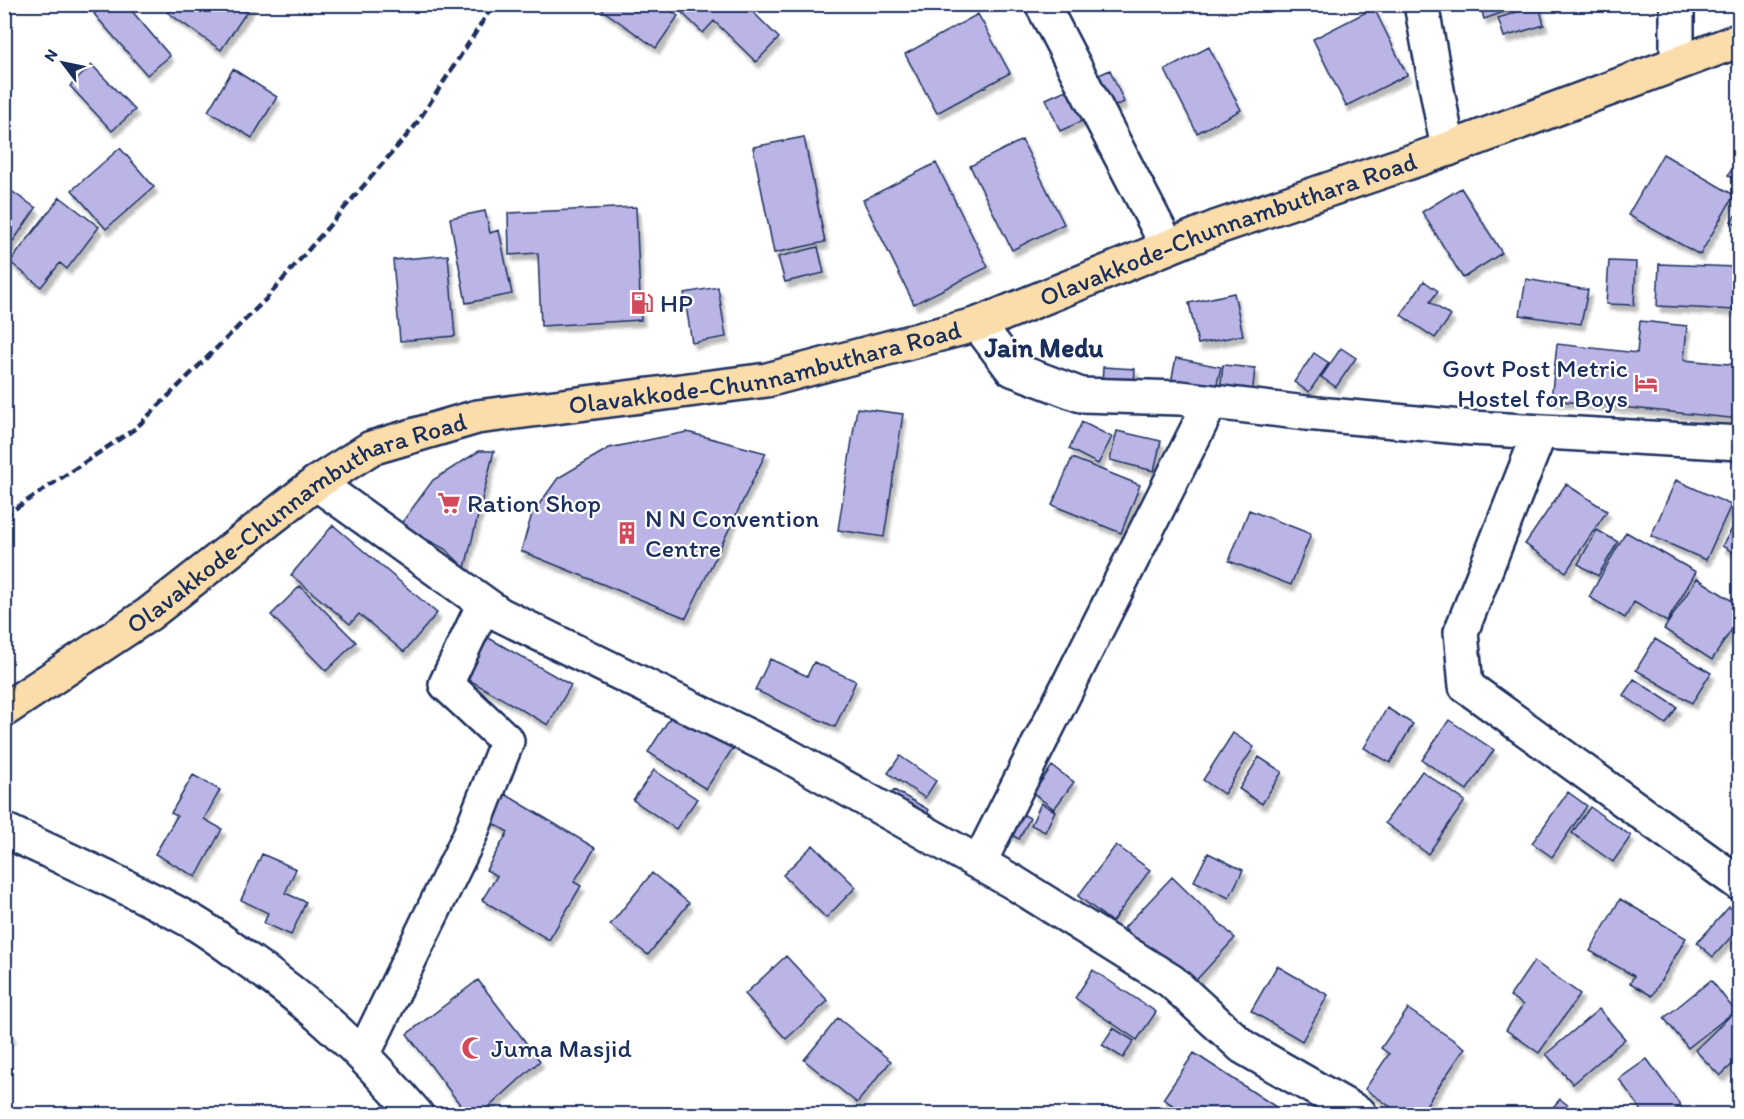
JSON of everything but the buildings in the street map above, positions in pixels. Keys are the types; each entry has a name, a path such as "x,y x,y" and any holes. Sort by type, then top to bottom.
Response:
{"main road":[{"name":"Olavakkode-Chunnambuthara Road","path":"4,710 149,614 316,483 371,448 477,417 767,380 978,324 1215,228 1448,149 1740,40"}],"street":[{"path":"1042,4 1168,247"},
{"path":"1421,4 1448,149"},
{"path":"1677,4 1677,63"},
{"path":"978,324 1012,369 1081,395 1180,398 1306,413 1540,432 1740,443"},
{"path":"979,863 1211,402"},
{"path":"1540,432 1461,632 1466,686 1740,884"},
{"path":"316,483 509,620 785,754 979,863 1171,981 1243,1047 1360,1114"},
{"path":"363,1055 470,835 507,741 446,684 484,604"},
{"path":"4,830 195,923 279,981 331,1024 384,1076 416,1114"}],"railway":[{"path":"4,516 136,428 267,298 415,126 494,4"}],"place":[{"name":"HP","path":"642,303"},
{"name":"Govt Post Metric Hostel for Boys","path":"1646,383"},
{"name":"Ration Shop","path":"449,503"},
{"name":"N N Convention Centre","path":"627,533"},
{"name":"Juma Masjid","path":"473,1048"}],"district":[{"name":"Jain Medu","path":"1044,348"}]}
